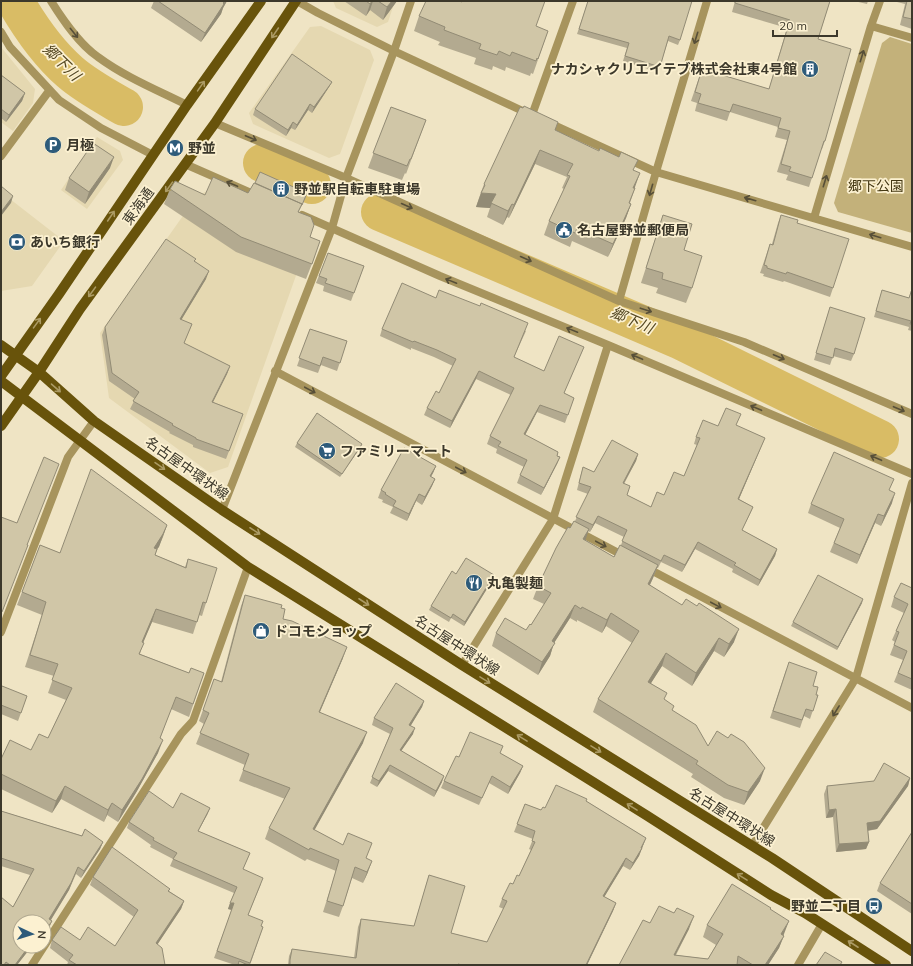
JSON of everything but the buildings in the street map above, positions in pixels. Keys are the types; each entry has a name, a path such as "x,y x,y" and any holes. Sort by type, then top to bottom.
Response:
{"main road":[{"name":"東海通","path":"1,376 59,294 187,105 261,1"},
{"name":"東海通","path":"1,426 39,372 80,309 215,123 297,1"},
{"name":"名古屋中環状線","path":"1,345 39,372 94,421 222,510 462,666 752,846 912,951"},
{"path":"1,381 248,567 771,895 805,913 886,965"}],"street":[{"path":"51,1 59,14 78,38 97,57 127,75 187,105"},
{"path":"297,1 394,51 656,172 912,247"},
{"path":"222,510 332,228 346,178 394,51 411,1"},
{"path":"532,115 573,1"},
{"path":"619,301 707,1"},
{"path":"814,218 871,26 880,1"},
{"path":"871,26 912,38"},
{"path":"1,32 10,47 49,91 59,100 101,128 153,155"},
{"path":"1,156 49,91"},
{"path":"215,123 346,178 619,301 744,342 912,414"},
{"path":"185,164 266,199"},
{"path":"294,211 440,276 608,345 912,474"},
{"path":"462,666 553,519 608,345"},
{"path":"275,371 912,708"},
{"path":"1,632 68,457 94,421"},
{"path":"752,846 856,678 912,483"},
{"path":"32,965 181,734 193,721 248,567"},
{"path":"798,965 822,924"}],"shaded area":[{"path":"333,1 395,1 388,22 377,27 336,8"},
{"path":"321,26 370,50 374,60 340,154 329,158 253,124 249,113 310,27"},
{"path":"1,47 35,89 33,103 13,131 1,122"},
{"path":"97,137 120,151 123,160 87,209 61,190"},
{"path":"207,191 306,231 309,239 228,467 210,473 109,398 100,333 197,196"},
{"path":"1,192 64,241 32,286 1,291"}],"green space":[{"name":"郷下公園","path":"890,37 912,44 912,233 838,212 834,203 882,43"}],"waterway":[{"name":"郷下川","path":"15,1 40,39 70,72 96,91 124,107"},
{"name":"郷下川","path":"262,163 312,185"},
{"name":"郷下川","path":"380,212 679,340 880,439"}],"place":[{"name":"ナカシャクリエイテブ株式会社東4号館","path":"810,69"},
{"name":"月極","path":"53,145"},
{"name":"野並","path":"175,148"},
{"name":"野並駅自転車駐車場","path":"281,189"},
{"name":"名古屋野並郵便局","path":"564,230"},
{"name":"あいち銀行","path":"17,242"},
{"name":"ファミリーマート","path":"327,451"},
{"name":"丸亀製麺","path":"474,583"},
{"name":"ドコモショップ","path":"261,631"},
{"name":"野並二丁目","path":"874,906"}]}
